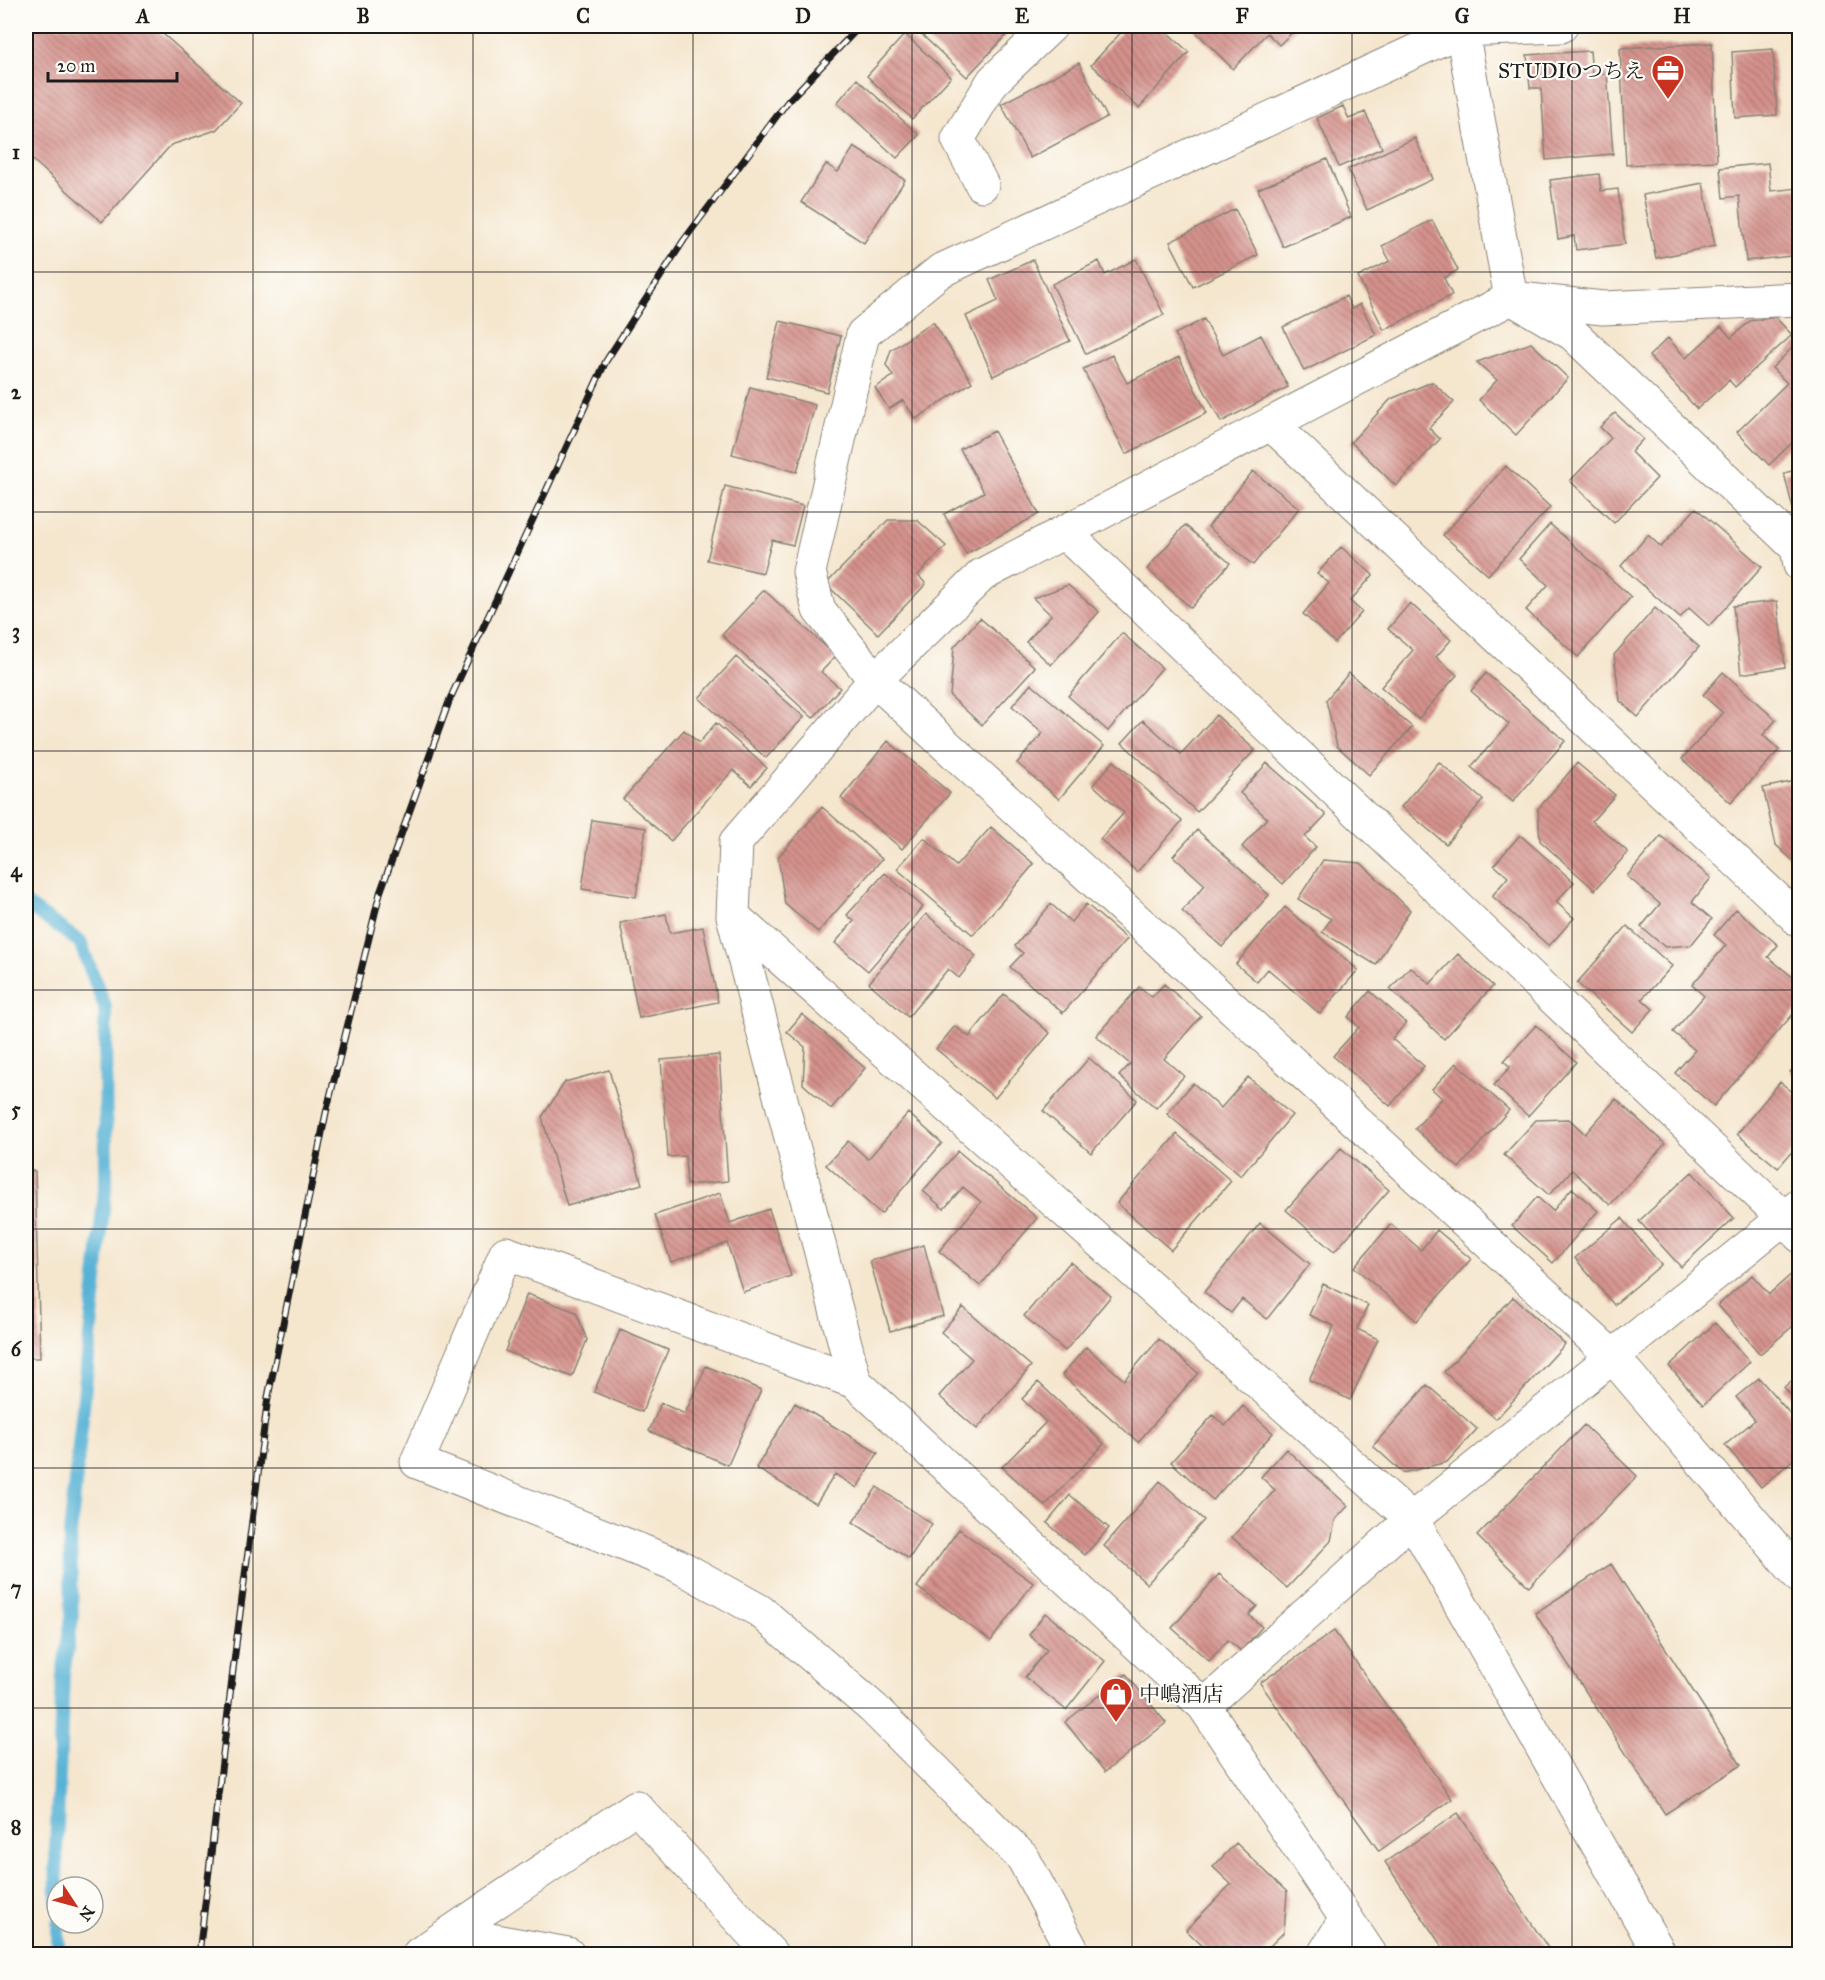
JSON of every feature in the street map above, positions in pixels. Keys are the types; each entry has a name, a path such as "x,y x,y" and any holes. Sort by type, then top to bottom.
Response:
{"street":[{"path":"982,185 958,139 993,81 1051,26"},
{"path":"1561,26 1461,28 940,271 863,333 809,572 819,610 875,680 1612,1356 1800,1577"},
{"path":"1461,28 1511,298 1573,334 1797,548 1800,565"},
{"path":"855,1382 733,916 736,842 875,680 982,575 1511,298 1603,308 1800,299"},
{"path":"1271,424 1800,921"},
{"path":"1065,532 1794,1220 1612,1356 1412,1519 1204,1706"},
{"path":"733,916 1412,1519 1660,1954"},
{"path":"1074,1954 1023,1858 873,1708 760,1611 677,1565 417,1462 506,1253 855,1382 1204,1706 1370,1954"},
{"path":"419,1954 636,1807 771,1954"},
{"path":"1324,1954 1346,1919"},
{"path":"451,1933 568,1954"}],"building":[{"path":"29,26 154,26 241,103 216,130 171,145 102,222 26,154 26,29"},
{"path":"927,26 1006,26 1011,30 967,77 920,33"},
{"path":"1127,26 1160,26 1189,52 1139,108 1091,65"},
{"path":"1199,26 1299,26 1279,45 1267,33 1233,69 1194,30"},
{"path":"905,34 951,77 912,119 867,76"},
{"path":"1712,43 1717,161 1626,165 1620,48"},
{"path":"1773,49 1777,115 1735,118 1732,52"},
{"path":"1590,51 1592,75 1607,73 1613,154 1546,160 1541,88 1530,88 1527,55"},
{"path":"1079,63 1107,117 1030,158 1001,104"},
{"path":"857,79 919,135 897,158 837,103"},
{"path":"1343,106 1349,119 1365,112 1382,148 1339,167 1317,118"},
{"path":"1415,138 1433,179 1367,210 1348,169"},
{"path":"854,147 905,180 864,243 801,202 826,164 838,172"},
{"path":"1327,159 1351,217 1283,247 1258,189"},
{"path":"1768,163 1771,191 1799,188 1800,255 1746,261 1739,196 1723,198 1720,168"},
{"path":"1599,174 1601,191 1618,189 1625,244 1576,250 1574,236 1558,239 1550,180"},
{"path":"1703,183 1715,246 1656,258 1643,195"},
{"path":"1235,209 1258,255 1193,287 1170,242"},
{"path":"1432,220 1458,270 1444,278 1452,295 1384,330 1358,277 1390,261 1382,246"},
{"path":"1136,259 1164,315 1086,354 1052,284 1099,261 1105,275"},
{"path":"1033,260 1070,341 993,376 966,316 998,301 989,280"},
{"path":"1346,296 1352,309 1360,304 1376,335 1304,371 1283,327"},
{"path":"1775,317 1792,335 1735,387 1729,380 1697,409 1649,356 1668,338 1686,358 1721,326 1731,338 1750,321"},
{"path":"1204,319 1223,355 1261,335 1288,387 1221,422 1175,334"},
{"path":"780,321 841,336 827,392 766,377"},
{"path":"933,322 972,382 916,419 903,400 889,409 875,388 893,376 886,365 891,350"},
{"path":"1800,340 1800,435 1769,465 1737,432 1787,383 1772,368"},
{"path":"1531,343 1568,378 1516,435 1479,400 1497,380 1477,362"},
{"path":"1112,355 1127,383 1179,357 1207,413 1126,454 1083,369"},
{"path":"1432,382 1454,402 1429,428 1440,439 1396,486 1351,442 1391,399"},
{"path":"750,387 815,405 797,472 732,454"},
{"path":"1615,413 1643,439 1631,452 1657,478 1614,523 1570,481 1611,438 1600,427"},
{"path":"994,431 1039,514 966,554 944,514 984,492 960,449"},
{"path":"1506,466 1550,507 1488,575 1443,535"},
{"path":"1800,469 1800,520 1796,521 1784,473"},
{"path":"1253,471 1299,508 1253,565 1208,527"},
{"path":"725,486 803,506 793,545 772,540 763,573 707,560"},
{"path":"1696,508 1762,567 1709,626 1689,608 1680,618 1621,566 1648,535 1661,547"},
{"path":"888,520 917,520 946,546 918,575 926,584 878,634 826,584"},
{"path":"1550,524 1631,597 1578,657 1526,610 1548,585 1519,559"},
{"path":"1185,525 1230,563 1191,608 1147,569"},
{"path":"1341,547 1373,575 1350,601 1362,612 1335,643 1303,614 1329,583 1317,574"},
{"path":"1068,585 1099,612 1051,665 1026,642 1051,615 1033,598"},
{"path":"764,590 836,656 821,672 840,688 813,718 722,635"},
{"path":"1777,601 1785,667 1741,674 1733,606"},
{"path":"1410,603 1451,640 1436,657 1457,675 1418,719 1381,687 1413,650 1388,629"},
{"path":"1655,608 1699,647 1638,717 1620,701 1614,655"},
{"path":"980,618 1035,667 982,725 950,696 954,647"},
{"path":"1122,633 1162,668 1108,731 1068,696"},
{"path":"736,657 804,717 766,758 699,698"},
{"path":"1723,672 1776,720 1763,735 1779,750 1731,803 1682,759 1723,713 1703,695"},
{"path":"1349,673 1412,727 1369,775 1337,746 1326,700"},
{"path":"1486,673 1565,741 1513,802 1471,767 1509,724 1471,691"},
{"path":"1031,684 1104,746 1059,799 1017,763 1043,733 1012,706"},
{"path":"1216,715 1255,750 1197,812 1122,743 1143,720 1181,754"},
{"path":"716,723 767,768 751,786 733,770 671,841 623,799 684,730 699,743"},
{"path":"888,741 950,793 902,849 841,798"},
{"path":"1114,761 1182,821 1137,872 1100,839 1124,813 1093,785"},
{"path":"1439,762 1483,800 1446,844 1401,807"},
{"path":"1267,763 1326,815 1305,837 1316,847 1283,884 1242,847 1267,818 1240,793"},
{"path":"1577,763 1615,795 1592,821 1628,852 1595,890 1540,841 1538,809"},
{"path":"1800,780 1800,867 1776,845 1763,788"},
{"path":"822,807 882,859 818,932 785,904 778,857"},
{"path":"592,820 646,828 636,897 582,889"},
{"path":"991,827 1034,864 973,935 897,869 924,838 956,866"},
{"path":"1197,830 1269,895 1222,947 1182,911 1205,885 1173,856"},
{"path":"1520,835 1574,882 1556,902 1574,918 1549,946 1492,896 1508,877 1494,865"},
{"path":"1661,836 1711,878 1692,902 1712,919 1691,945 1665,947 1641,927 1660,904 1627,876"},
{"path":"1323,860 1361,863 1410,910 1376,965 1322,932 1331,919 1298,899"},
{"path":"885,873 923,907 868,971 835,943 854,921 847,915"},
{"path":"1051,904 1071,922 1086,904 1127,939 1063,1013 1010,967 1023,953 1015,946"},
{"path":"1285,907 1358,970 1320,1014 1268,969 1257,982 1236,964"},
{"path":"1736,909 1778,945 1768,957 1800,983 1800,1006 1714,1106 1675,1073 1695,1050 1673,1032 1704,996 1692,985 1726,945 1714,935"},
{"path":"666,914 670,933 703,927 718,1002 639,1018 620,923"},
{"path":"926,914 976,956 959,978 948,969 908,1017 869,983"},
{"path":"1627,926 1672,966 1642,999 1653,1009 1632,1032 1577,983"},
{"path":"1458,954 1493,986 1444,1039 1390,989 1410,967 1430,984"},
{"path":"1164,984 1201,1016 1164,1059 1184,1076 1156,1108 1119,1076 1130,1064 1096,1036 1139,987 1152,997"},
{"path":"1370,991 1406,1023 1392,1039 1424,1066 1390,1106 1333,1056 1359,1027 1348,1017"},
{"path":"1004,994 1050,1033 995,1098 936,1049 955,1026 969,1037"},
{"path":"802,1014 865,1068 831,1109 803,1084 805,1047 787,1032"},
{"path":"1536,1025 1576,1062 1528,1116 1494,1085 1510,1067 1504,1061"},
{"path":"719,1055 728,1181 687,1185 685,1156 668,1157 661,1060"},
{"path":"1089,1058 1137,1100 1091,1153 1043,1111"},
{"path":"1800,1062 1800,1080 1790,1072"},
{"path":"1456,1063 1509,1110 1459,1168 1415,1129 1442,1098 1432,1089"},
{"path":"609,1070 642,1184 567,1206 542,1117 565,1082"},
{"path":"1248,1077 1292,1115 1241,1176 1167,1114 1193,1083 1221,1108"},
{"path":"1780,1082 1800,1098 1800,1142 1778,1168 1737,1134"},
{"path":"1616,1099 1665,1144 1610,1205 1572,1170 1549,1195 1504,1155 1536,1120 1569,1119 1585,1134"},
{"path":"908,1113 942,1143 881,1214 826,1165 848,1141 868,1159"},
{"path":"1177,1134 1231,1181 1171,1250 1117,1203"},
{"path":"1341,1148 1389,1190 1334,1252 1286,1210"},
{"path":"958,1151 1037,1218 980,1286 939,1251 981,1202 963,1187 944,1209 923,1191"},
{"path":"26,1171 35,1171 40,1358 26,1358"},
{"path":"1692,1172 1734,1218 1681,1267 1639,1221"},
{"path":"1572,1188 1598,1211 1553,1263 1512,1226 1537,1197 1553,1211"},
{"path":"720,1193 730,1223 769,1209 791,1276 743,1292 727,1243 671,1262 655,1215"},
{"path":"1622,1218 1661,1265 1614,1305 1575,1258"},
{"path":"1260,1223 1310,1264 1267,1319 1242,1299 1231,1313 1204,1292"},
{"path":"1391,1224 1421,1250 1437,1230 1471,1259 1417,1321 1354,1267"},
{"path":"924,1245 943,1316 890,1331 870,1261"},
{"path":"1070,1262 1111,1296 1065,1351 1024,1316"},
{"path":"1794,1272 1800,1278 1800,1320 1760,1354 1718,1305 1752,1275 1769,1294"},
{"path":"1323,1284 1368,1305 1357,1329 1378,1339 1350,1400 1309,1380 1334,1326 1309,1315"},
{"path":"527,1294 576,1312 587,1340 572,1377 505,1351"},
{"path":"1513,1297 1565,1344 1496,1419 1444,1372"},
{"path":"963,1307 1031,1366 977,1429 939,1396 972,1359 941,1332"},
{"path":"1715,1323 1750,1362 1703,1405 1669,1366"},
{"path":"620,1330 668,1350 642,1412 594,1392"},
{"path":"1159,1339 1198,1373 1138,1442 1062,1375 1086,1347 1124,1380"},
{"path":"706,1366 761,1390 728,1465 649,1431 661,1403 685,1414"},
{"path":"1800,1374 1800,1406 1784,1387"},
{"path":"1759,1378 1800,1425 1800,1454 1761,1487 1725,1445 1755,1420 1736,1397"},
{"path":"1038,1382 1104,1444 1045,1506 1002,1467 1046,1422 1022,1399"},
{"path":"1427,1385 1477,1429 1447,1462 1403,1473 1373,1446"},
{"path":"795,1403 878,1453 857,1488 835,1474 816,1504 756,1468"},
{"path":"1243,1406 1273,1433 1213,1500 1171,1462 1213,1415 1225,1426"},
{"path":"1584,1425 1637,1476 1529,1587 1477,1536"},
{"path":"1286,1449 1348,1506 1335,1520 1331,1541 1287,1588 1232,1537 1275,1490 1261,1477"},
{"path":"1160,1481 1204,1520 1147,1584 1104,1546"},
{"path":"877,1487 932,1524 909,1559 853,1522"},
{"path":"1070,1495 1109,1528 1085,1555 1047,1523"},
{"path":"1800,1513 1800,1531 1791,1522"},
{"path":"959,1529 1033,1583 991,1641 917,1587"},
{"path":"1611,1564 1741,1765 1665,1814 1535,1613"},
{"path":"1219,1574 1257,1606 1249,1615 1262,1627 1241,1651 1228,1640 1209,1661 1172,1628"},
{"path":"1045,1613 1105,1661 1066,1710 1025,1677 1047,1650 1029,1635"},
{"path":"1334,1631 1452,1799 1379,1851 1260,1683"},
{"name":"中嶋酒店","path":"1126,1674 1166,1723 1105,1772 1065,1722"},
{"path":"1458,1813 1552,1954 1447,1954 1385,1862"},
{"path":"1236,1843 1287,1892 1284,1932 1262,1954 1211,1954 1186,1930 1231,1884 1213,1867"}],"waterway":[{"path":"26,904 80,942 105,1007 106,1180 70,1535 72,1618 63,1674 57,1875"},
{"path":"58,1935 58,1954"}],"railway":[{"path":"199,1954 268,1397 326,1113 380,893 450,699 606,361 684,240 788,101 860,26"}],"place":[{"name":"STUDIOつちえ","path":"1668,100"},
{"name":"中嶋酒店","path":"1116,1723"}]}
